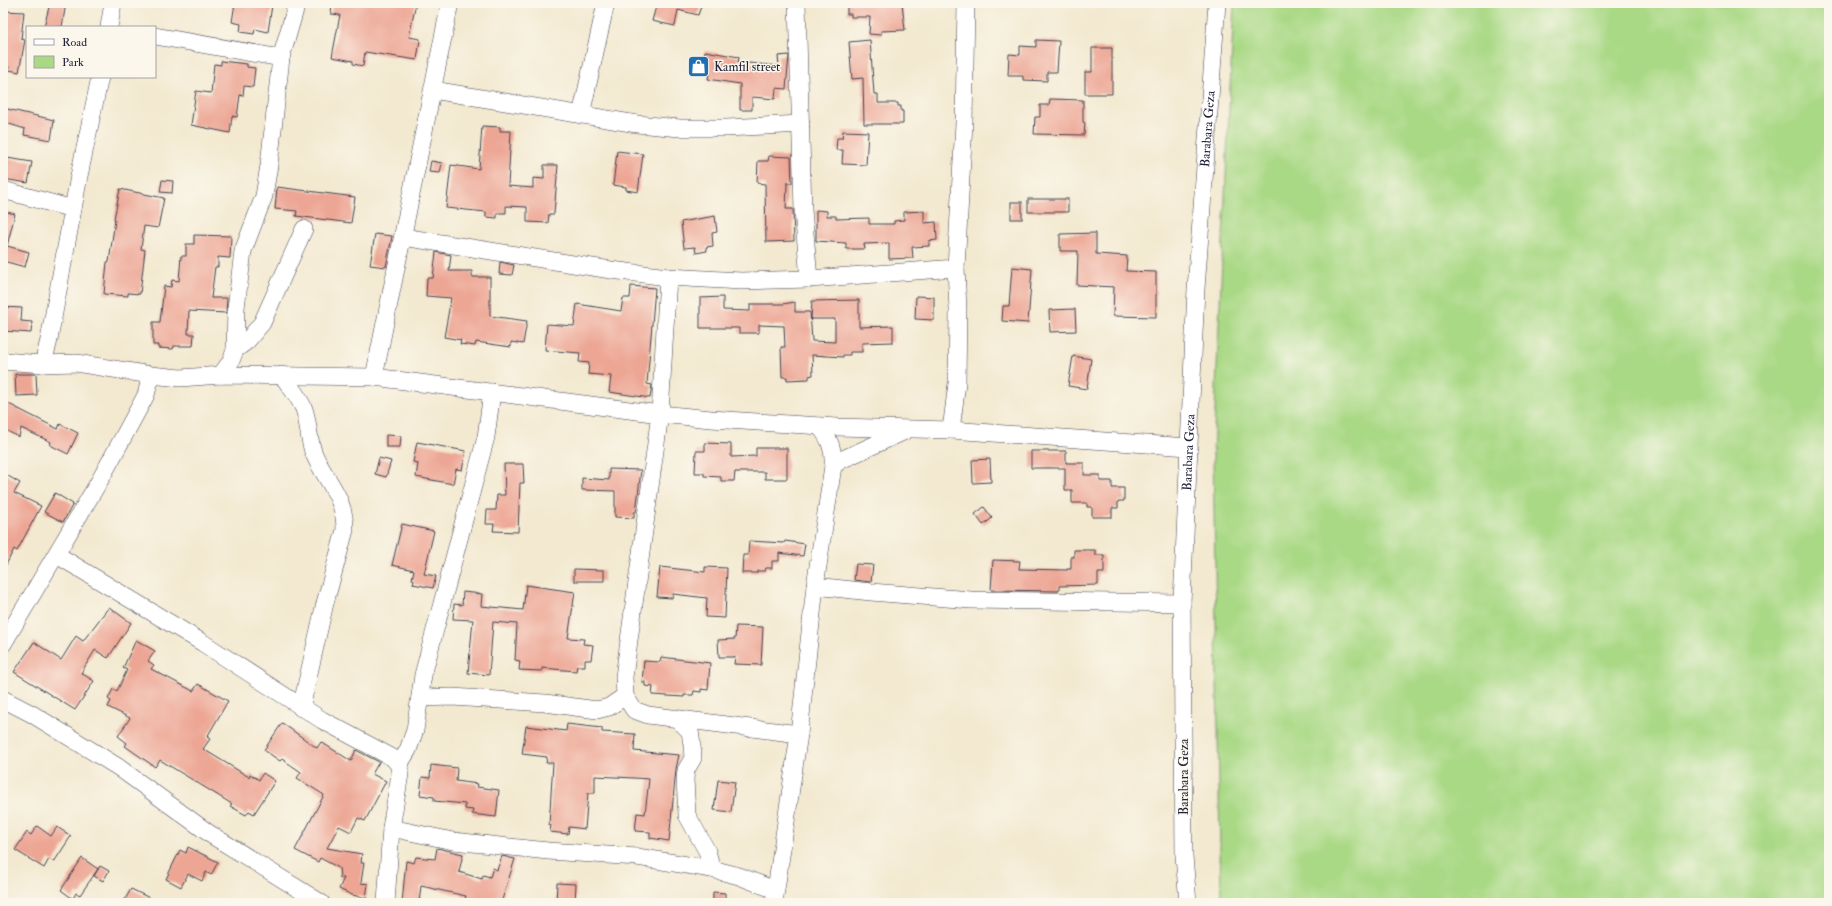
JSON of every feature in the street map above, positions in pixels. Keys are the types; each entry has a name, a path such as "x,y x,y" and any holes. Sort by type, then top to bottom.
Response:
{"street":[{"path":"109,26 114,3"},
{"path":"221,375 231,361 235,350 236,308 243,251 264,196 281,58 298,3"},
{"path":"374,376 450,3"},
{"path":"581,115 606,3"},
{"path":"797,3 803,210 809,279"},
{"path":"952,430 957,383 958,310 956,268 964,123 966,3"},
{"name":"Barabara Geza","path":"1188,903 1184,856 1182,604 1188,447 1201,221 1217,3"},
{"path":"156,36 281,58"},
{"path":"43,364 61,282 100,78"},
{"path":"433,90 637,124 680,128 727,128 801,124"},
{"path":"3,190 74,209"},
{"path":"235,350 247,342 262,323 304,229"},
{"path":"403,236 611,270 668,277 741,281 809,279 956,268"},
{"path":"668,277 660,414 624,677 625,696 634,710 648,715 799,734"},
{"path":"3,361 43,364 76,363 180,378 221,375 374,376 660,414 754,423 952,430 1188,447"},
{"path":"3,644 57,555 146,395 151,375"},
{"path":"282,375 304,409 314,454 337,494 345,518 345,530 325,602 301,708"},
{"path":"399,765 408,750 415,730 423,675 486,437 492,392"},
{"path":"391,828 453,841 548,851 637,857 712,869 739,876 774,896 799,734 815,586 833,466 834,455 831,443 819,426"},
{"path":"833,466 841,460 892,436 912,429"},
{"path":"57,555 203,643 301,708 393,758 399,765 400,774 391,828 386,903"},
{"path":"815,586 971,600 1182,604"},
{"path":"420,698 452,697 545,703 597,710 610,707 625,696"},
{"path":"3,699 32,714 118,767 210,834 321,903"},
{"path":"676,718 690,731 692,745 693,758 686,770 685,779 687,815 707,851 712,869"}],"green space":[{"path":"1234,3 1829,3 1829,903 1221,903 1213,453"}],"building":[{"path":"50,3 66,3 62,26 44,26"},
{"path":"235,3 272,5 268,32 255,29 254,34 240,32 241,24 232,22"},
{"path":"332,3 416,3 409,37 420,39 417,60 365,52 363,66 353,64 353,61 332,57 340,15 331,14"},
{"path":"657,3 702,3 698,15 678,10 675,26 652,21"},
{"path":"847,3 877,3 877,5 902,3 905,30 881,31 881,35 869,34 870,17 851,17 851,14 847,14"},
{"path":"3,11 24,12 21,39 25,40 19,72 9,70 9,67 3,66"},
{"path":"870,40 874,94 878,94 878,103 898,103 898,106 901,106 901,111 903,111 903,124 864,124 863,78 852,79 849,42"},
{"path":"1036,40 1059,41 1057,72 1047,72 1047,81 1023,80 1023,76 1008,76 1009,54 1020,55 1020,46 1036,47"},
{"path":"1092,48 1112,48 1112,94 1085,94 1085,72 1092,72"},
{"path":"705,51 739,57 738,62 779,66 778,56 789,55 786,89 776,88 775,99 752,97 752,110 740,110 740,84 708,79 710,70 702,68"},
{"path":"221,61 247,64 247,67 255,68 253,87 244,86 243,96 240,95 237,117 232,116 230,133 191,125 196,91 211,93 214,64 221,65"},
{"path":"1050,99 1083,100 1083,122 1085,123 1084,135 1034,134 1035,117 1040,117 1040,105 1049,105"},
{"path":"3,108 54,120 51,140 24,135 25,129 3,122"},
{"path":"482,126 500,127 500,131 511,131 508,186 533,188 533,178 544,179 544,165 558,165 554,214 549,214 548,223 527,222 527,207 506,206 506,213 497,213 497,218 486,217 486,212 446,208 451,165 479,169"},
{"path":"843,131 868,132 866,165 842,164 843,150 836,150 837,138 842,138"},
{"path":"617,151 643,154 638,192 626,190 626,187 613,185"},
{"path":"769,156 791,157 792,183 787,183 786,209 793,209 794,241 766,242 765,184 757,183 758,161 768,161"},
{"path":"7,158 32,162 28,183 3,179"},
{"path":"431,161 442,163 440,173 429,172"},
{"path":"162,180 173,181 172,193 160,192"},
{"path":"277,187 355,197 351,223 296,216 297,211 275,209"},
{"path":"120,189 164,198 158,228 144,226 141,249 145,250 140,294 128,293 128,296 104,294 107,262 109,262 114,219"},
{"path":"1028,199 1068,199 1068,212 1028,212"},
{"path":"1011,202 1022,202 1022,219 1011,219"},
{"path":"816,210 827,211 827,216 836,216 836,219 869,218 869,224 894,224 894,221 904,220 904,212 924,211 924,223 936,222 937,240 929,241 929,246 912,247 913,258 889,259 889,243 864,244 865,249 846,249 846,243 816,241"},
{"path":"3,211 15,214 7,246 29,252 25,267 3,261"},
{"path":"715,216 717,232 712,233 713,246 706,247 707,251 696,253 695,247 684,248 681,222"},
{"path":"1096,233 1096,254 1127,256 1126,271 1156,272 1156,317 1113,316 1114,287 1077,285 1078,251 1060,251 1060,234"},
{"path":"375,234 392,236 386,267 370,265"},
{"path":"194,235 231,236 230,258 218,257 218,267 215,267 211,298 227,298 226,313 189,311 188,334 194,334 193,346 174,346 173,349 158,348 158,345 153,345 153,322 160,322 164,286 171,287 172,280 179,281 181,256 186,256 186,244 194,244"},
{"path":"436,252 451,255 449,271 472,271 472,277 490,277 490,316 527,321 523,344 511,342 511,347 476,342 475,346 460,344 461,340 444,337 451,298 426,296 427,278 433,278"},
{"path":"500,262 514,265 512,275 499,274"},
{"path":"1012,267 1032,269 1028,323 1002,321 1003,306 1009,306"},
{"path":"631,286 655,288 647,384 652,385 650,398 609,392 611,376 588,374 589,363 579,362 580,353 545,350 547,324 574,326 577,304 621,311 623,298 630,298"},
{"path":"916,296 934,297 934,320 915,319"},
{"path":"723,297 723,310 750,311 750,304 783,304 795,302 795,312 810,312 812,341 835,342 835,319 811,319 812,301 859,300 859,327 893,326 893,342 862,343 862,352 850,352 850,355 843,355 843,357 812,355 813,375 809,376 809,379 787,380 787,377 782,377 781,347 785,347 784,326 759,325 759,333 739,333 739,328 700,328 700,298"},
{"path":"3,307 22,308 21,321 32,322 31,333 3,331"},
{"path":"1075,309 1076,331 1050,332 1049,310"},
{"path":"1073,356 1091,359 1087,389 1068,386"},
{"path":"15,374 36,374 37,395 16,396"},
{"path":"3,401 58,429 60,424 78,433 68,454 50,445 51,442 21,428 19,437 3,429"},
{"path":"386,435 401,436 400,447 386,447"},
{"path":"417,442 466,451 462,470 456,469 453,484 416,477 418,463 413,462"},
{"path":"705,443 731,444 731,457 756,456 756,448 787,448 787,479 765,479 765,472 735,472 734,481 721,481 721,477 704,476 704,473 695,473 696,451 705,451"},
{"path":"1031,451 1066,451 1066,463 1084,463 1084,475 1100,475 1100,481 1112,481 1112,488 1124,488 1124,501 1118,501 1118,508 1112,508 1112,517 1092,517 1092,507 1087,507 1087,503 1072,503 1072,490 1065,490 1065,468 1031,468"},
{"path":"379,458 391,461 386,477 375,474"},
{"path":"990,459 991,482 973,483 972,460"},
{"path":"504,464 523,464 524,483 520,483 518,532 493,531 494,524 486,524 487,510 496,510 497,495 505,495"},
{"path":"609,469 641,470 634,518 615,517 615,491 582,490 582,478 609,480"},
{"path":"3,473 20,483 14,493 41,506 17,551 14,549 3,571"},
{"path":"55,493 73,504 63,522 44,512"},
{"path":"984,507 992,518 983,525 975,514"},
{"path":"402,524 434,531 424,574 436,576 433,588 413,584 414,580 412,579 414,570 392,565"},
{"path":"749,541 784,543 785,541 805,544 803,556 779,553 779,561 772,561 772,568 766,568 765,571 757,571 757,573 742,573 743,555 748,555"},
{"path":"1074,550 1095,550 1095,555 1104,555 1104,573 1098,573 1098,585 1059,586 1059,591 991,590 993,560 1020,561 1019,569 1067,570 1071,569 1071,557 1074,557"},
{"path":"856,564 873,565 871,582 854,580"},
{"path":"660,567 705,572 705,567 727,568 725,618 706,617 707,598 673,594 672,598 657,597"},
{"path":"574,569 604,570 604,581 574,581"},
{"path":"526,585 575,592 568,638 584,639 583,644 593,645 591,660 585,660 585,666 577,666 576,671 542,668 542,671 519,670 520,661 515,660 517,624 493,622 489,675 468,673 473,620 453,619 454,604 462,605 463,592 482,594 481,606 523,610"},
{"path":"109,607 131,623 108,658 95,650 81,673 94,681 75,710 14,672 34,642 61,660 76,636 83,641"},
{"path":"736,626 763,627 761,665 734,664 735,657 719,657 718,640 735,639"},
{"path":"136,640 155,651 148,661 154,665 151,669 193,691 198,684 228,701 207,737 210,739 203,749 249,777 250,774 259,780 263,773 275,781 254,814 249,811 246,815 230,806 232,804 160,760 155,767 125,746 127,743 118,736 130,718 108,707 111,701 108,699 113,689 117,691 127,670 123,668"},
{"path":"661,657 710,663 708,690 701,689 701,692 694,691 693,695 684,695 684,697 652,695 653,687 645,686 645,682 642,682 644,661 660,662"},
{"path":"282,723 317,748 321,742 351,761 356,750 379,762 372,774 386,781 365,821 358,818 351,832 339,826 327,848 362,854 361,863 364,863 361,883 368,884 366,898 352,895 339,889 344,878 340,878 339,868 320,858 318,862 295,850 324,795 297,778 301,772 282,759 280,761 264,750"},
{"path":"567,724 602,728 602,732 635,734 634,751 679,755 676,769 669,841 650,838 650,832 635,831 637,813 645,814 649,779 595,776 595,793 588,793 585,829 569,827 568,834 550,832 551,825 549,825 553,763 546,763 547,757 522,754 526,726 566,731"},
{"path":"431,765 457,768 456,781 478,784 477,787 499,790 496,817 472,814 473,810 465,809 465,804 434,801 434,797 420,795 422,777 430,778"},
{"path":"718,780 735,782 731,812 714,810"},
{"path":"37,826 51,836 57,827 71,836 54,862 49,859 44,868 15,850 27,832 31,835"},
{"path":"188,847 218,862 211,875 206,872 202,881 188,874 181,887 166,879 180,850 186,853"},
{"path":"437,848 463,854 459,872 482,879 483,875 490,877 493,868 497,870 502,856 515,859 501,903 464,903 466,896 421,886 419,903 402,903 406,861 414,863 416,857 435,859"},
{"path":"82,858 98,869 80,895 76,893 73,899 61,890"},
{"path":"100,866 109,871 103,881 94,876"},
{"path":"557,883 576,884 575,903 556,903"},
{"path":"131,889 160,903 123,903"},
{"path":"713,892 725,893 725,903 713,903"}],"place":[{"name":"Kamfil street","path":"699,67"}]}
